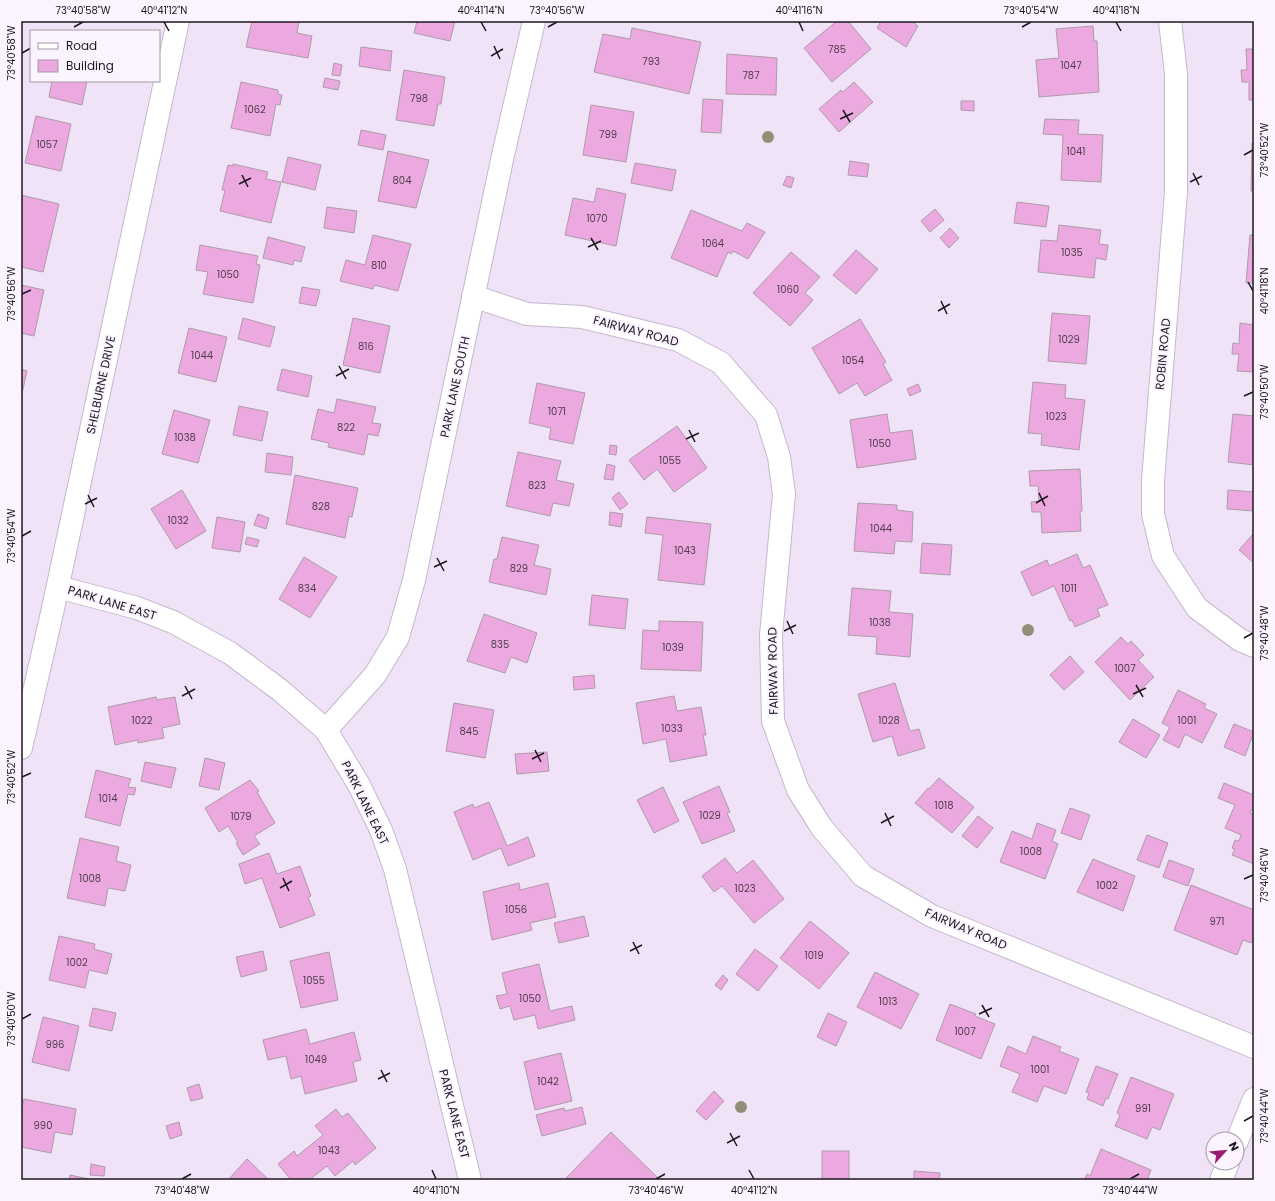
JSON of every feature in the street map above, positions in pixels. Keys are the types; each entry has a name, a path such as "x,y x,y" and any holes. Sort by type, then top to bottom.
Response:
{"street":[{"name":"SHELBURNE DRIVE","path":"21,748 58,587 178,21"},
{"name":"PARK LANE SOUTH","path":"326,730 375,675 398,637 414,580 473,296 534,21"},
{"name":"ROBIN ROAD","path":"1170,21 1176,74 1176,192 1152,480 1153,514 1163,556 1197,608 1240,640 1254,646"},
{"name":"FAIRWAY ROAD","path":"473,296 527,314 582,317 678,340 721,363 766,415 779,457 784,494 771,635 774,721 798,790 822,828 863,876 932,916 1254,1047"},
{"name":"PARK LANE EAST","path":"58,587 137,608 173,622 203,637 230,653 280,690 326,730 359,785 381,830 395,869 470,1180"},
{"path":"1241,1131 1254,1099"}],"building":[{"path":"252,21 299,21 297,33 312,36 308,58 246,47"},
{"path":"417,21 455,21 450,41 414,33"},
{"path":"837,21 848,21 871,49 832,82 804,48"},
{"path":"881,21 911,21 918,26 906,47 877,28"},
{"path":"1093,26 1094,41 1097,41 1099,92 1039,97 1036,60 1059,58 1056,29"},
{"path":"632,28 701,42 689,94 594,72 603,34 630,39"},
{"path":"361,47 392,51 390,71 359,66"},
{"path":"1246,49 1254,49 1254,100 1249,100 1249,82 1242,82 1241,70 1247,70"},
{"path":"727,54 777,58 776,95 726,94"},
{"path":"334,63 342,65 340,76 332,75"},
{"path":"404,70 445,77 441,104 438,104 434,126 396,120"},
{"path":"325,78 340,81 338,90 323,87"},
{"path":"52,82 87,82 82,105 49,97"},
{"path":"241,82 278,90 278,94 282,95 280,105 276,104 270,136 231,128"},
{"path":"854,82 873,102 839,132 819,109 841,90 843,92"},
{"path":"703,99 723,100 721,133 701,132"},
{"path":"961,101 974,101 974,111 961,110"},
{"path":"591,105 634,112 626,162 583,155"},
{"path":"36,116 71,124 61,171 25,163"},
{"path":"1045,119 1079,120 1078,134 1103,135 1101,182 1061,180 1063,135 1043,134"},
{"path":"361,130 386,135 383,150 358,145"},
{"path":"1252,143 1254,143 1254,191 1251,191"},
{"path":"388,151 429,160 416,208 378,201"},
{"path":"288,157 321,165 315,190 282,182"},
{"path":"850,161 869,164 867,177 848,175"},
{"path":"635,163 676,170 672,191 631,183"},
{"path":"233,164 268,172 266,179 281,182 271,223 220,211 225,190 222,190 228,165 233,166"},
{"path":"787,176 794,178 791,188 783,185"},
{"path":"597,188 626,194 616,246 565,235 573,198 594,202"},
{"path":"21,195 59,204 43,272 21,267"},
{"path":"1017,202 1049,206 1046,227 1014,223"},
{"path":"327,207 357,211 354,233 324,228"},
{"path":"935,209 944,220 930,232 921,221"},
{"path":"691,210 742,231 747,223 765,232 748,259 733,251 731,254 728,252 717,277 671,258"},
{"path":"1059,225 1101,230 1099,244 1108,245 1106,260 1096,258 1094,278 1038,272 1041,240 1057,241"},
{"path":"950,228 959,238 949,248 940,238"},
{"path":"373,235 411,244 398,291 374,285 373,289 340,281 346,260 365,265"},
{"path":"1250,235 1254,235 1254,283 1246,283"},
{"path":"268,237 305,247 301,262 294,260 293,265 263,258"},
{"path":"200,245 258,256 256,264 260,265 253,303 203,294 208,272 196,270"},
{"path":"856,250 878,269 856,294 833,275"},
{"path":"791,252 820,277 805,293 813,300 790,326 753,293"},
{"path":"21,285 44,290 34,336 21,333"},
{"path":"302,287 320,290 316,306 299,303"},
{"path":"1052,313 1090,316 1086,364 1048,361"},
{"path":"243,318 275,327 270,347 238,339"},
{"path":"353,318 390,326 380,373 343,365"},
{"path":"860,319 886,362 883,364 892,380 865,396 857,383 839,394 812,348"},
{"path":"1240,323 1254,325 1254,372 1237,371 1239,354 1232,354 1233,343 1239,344"},
{"path":"189,328 227,337 216,382 178,373"},
{"path":"21,369 27,371 21,398"},
{"path":"282,369 312,376 308,397 277,390"},
{"path":"1033,382 1066,385 1065,398 1085,400 1079,450 1041,445 1042,434 1028,433"},
{"path":"537,383 585,393 573,444 549,439 551,428 529,423"},
{"path":"918,384 921,391 910,396 907,389"},
{"path":"337,399 376,407 372,423 381,424 378,436 368,434 364,455 328,447 329,443 311,439 318,409 334,413"},
{"path":"239,406 268,412 262,441 233,435"},
{"path":"174,410 210,420 198,463 162,454"},
{"path":"887,414 890,433 912,430 916,459 857,468 850,420"},
{"path":"1233,414 1254,416 1254,465 1228,462"},
{"path":"677,426 707,468 674,492 657,469 644,480 629,460"},
{"path":"610,445 617,446 616,455 609,454"},
{"path":"518,452 561,461 556,480 574,484 569,506 553,503 550,516 506,506"},
{"path":"267,453 293,457 291,475 265,472"},
{"path":"607,464 615,466 613,480 604,479"},
{"path":"1080,469 1082,511 1080,511 1081,531 1042,533 1041,512 1032,512 1031,502 1039,501 1038,486 1030,486 1029,471"},
{"path":"295,475 358,488 352,517 349,516 345,538 286,524"},
{"path":"182,490 206,531 176,549 151,509"},
{"path":"1228,490 1254,492 1254,511 1227,509"},
{"path":"619,492 628,504 620,510 612,498"},
{"path":"858,503 897,505 897,510 913,512 912,542 895,541 894,554 854,551"},
{"path":"610,512 623,514 621,527 609,525"},
{"path":"258,514 269,518 266,529 254,525"},
{"path":"217,517 245,522 240,552 212,548"},
{"path":"647,517 711,524 704,585 658,580 663,535 645,533"},
{"path":"1254,533 1254,563 1239,550"},
{"path":"247,537 259,540 257,547 245,544"},
{"path":"502,537 539,545 534,565 551,569 546,595 489,582 494,559 497,559"},
{"path":"922,543 952,545 950,575 920,573"},
{"path":"1077,554 1083,568 1090,565 1108,605 1097,609 1100,616 1075,627 1072,620 1070,621 1054,586 1032,596 1021,572 1047,560 1049,566"},
{"path":"304,557 337,577 310,618 279,599"},
{"path":"852,588 891,591 889,612 913,614 910,657 876,654 877,637 848,635"},
{"path":"592,595 628,599 625,629 589,625"},
{"path":"484,614 537,633 527,663 511,657 505,673 467,661"},
{"path":"659,621 703,622 701,671 641,669 643,630 659,631"},
{"path":"1121,637 1128,644 1131,641 1144,655 1138,660 1154,677 1130,700 1095,662"},
{"path":"1070,656 1084,672 1064,690 1050,675"},
{"path":"594,675 595,688 574,690 573,677"},
{"path":"895,683 910,731 919,729 925,748 898,756 892,736 873,742 858,694"},
{"path":"1178,690 1206,704 1204,708 1217,714 1202,743 1185,734 1179,748 1163,740 1170,727 1162,723"},
{"path":"674,696 677,711 701,707 706,735 703,735 707,755 670,762 666,739 643,744 636,703"},
{"path":"156,697 157,700 175,697 180,724 162,728 164,738 138,743 138,740 115,745 108,707"},
{"path":"454,703 494,710 485,758 446,751"},
{"path":"1133,719 1160,735 1146,758 1119,742"},
{"path":"1234,724 1254,732 1245,756 1224,747"},
{"path":"547,752 549,771 517,774 515,754"},
{"path":"205,758 225,763 219,790 199,786"},
{"path":"145,762 176,768 171,788 141,781"},
{"path":"96,770 131,779 128,787 136,788 134,795 128,794 120,826 85,817"},
{"path":"939,778 974,807 952,833 915,803"},
{"path":"250,780 259,791 257,792 275,823 254,836 260,844 243,855 236,843 238,842 228,826 219,832 205,808"},
{"path":"1224,783 1254,795 1254,804 1250,813 1254,815 1254,864 1232,855 1235,849 1232,848 1235,840 1239,841 1241,835 1225,828 1235,805 1218,798"},
{"path":"719,786 730,812 727,813 735,831 702,844 683,802"},
{"path":"663,787 679,821 654,833 637,800"},
{"path":"489,802 507,846 528,837 535,856 508,866 501,848 473,860 454,812 473,804 474,808"},
{"path":"1070,808 1090,815 1081,840 1061,833"},
{"path":"978,816 993,828 977,848 962,836"},
{"path":"1037,823 1056,830 1052,841 1058,844 1045,879 1000,862 1012,831 1032,839"},
{"path":"1147,835 1168,843 1159,868 1137,860"},
{"path":"80,838 119,847 116,861 131,865 125,891 108,888 105,906 67,898"},
{"path":"269,853 277,874 300,866 311,896 308,897 315,915 280,928 262,878 245,884 239,864"},
{"path":"725,858 737,873 753,860 784,899 754,923 722,886 714,892 702,876"},
{"path":"1093,859 1135,876 1123,911 1077,892"},
{"path":"1169,860 1194,869 1188,886 1163,877"},
{"path":"519,883 520,890 548,883 556,917 530,923 532,930 492,940 483,892"},
{"path":"1191,885 1254,910 1254,936 1251,943 1243,940 1237,955 1174,930"},
{"path":"584,916 589,936 559,943 554,923"},
{"path":"810,921 849,953 819,989 780,958"},
{"path":"59,936 95,944 94,949 112,954 107,974 89,970 85,988 49,980"},
{"path":"755,949 778,966 758,991 736,974"},
{"path":"263,951 267,970 241,977 236,957"},
{"path":"329,952 338,1000 301,1008 290,961"},
{"path":"539,964 550,1011 572,1006 575,1020 538,1029 535,1015 514,1020 510,1006 500,1009 496,996 507,994 502,973"},
{"path":"875,972 919,994 901,1029 857,1007"},
{"path":"723,975 728,980 721,990 715,985"},
{"path":"950,1004 976,1014 975,1016 995,1024 981,1059 936,1040"},
{"path":"93,1008 116,1013 112,1031 89,1026"},
{"path":"828,1013 847,1022 836,1046 817,1037"},
{"path":"43,1017 79,1026 69,1071 32,1062"},
{"path":"306,1029 310,1044 354,1032 361,1060 353,1062 357,1081 305,1094 301,1076 291,1079 286,1056 268,1060 263,1040"},
{"path":"1033,1036 1061,1047 1059,1051 1079,1059 1066,1094 1044,1086 1037,1102 1012,1092 1020,1074 1000,1066 1008,1046 1026,1054"},
{"path":"561,1053 572,1101 535,1110 524,1062"},
{"path":"1096,1066 1118,1074 1108,1099 1106,1098 1103,1106 1087,1099 1089,1093 1086,1092"},
{"path":"1131,1077 1174,1094 1160,1130 1152,1127 1147,1139 1115,1126 1120,1115 1117,1113"},
{"path":"199,1084 203,1098 191,1101 187,1088"},
{"path":"714,1091 724,1101 706,1120 696,1111"},
{"path":"24,1099 76,1109 72,1135 55,1132 51,1153 21,1147 21,1112"},
{"path":"582,1107 586,1124 542,1136 536,1115 564,1108 565,1111"},
{"path":"336,1109 342,1117 348,1113 376,1148 355,1165 353,1161 335,1176 327,1166 309,1180 291,1180 278,1164 294,1151 297,1156 323,1135 315,1126"},
{"path":"179,1122 182,1135 170,1139 166,1126"},
{"path":"611,1132 660,1180 569,1180 566,1178"},
{"path":"1101,1149 1151,1170 1147,1180 1084,1180 1087,1174 1090,1176"},
{"path":"822,1151 849,1151 849,1180 822,1180"},
{"path":"247,1159 269,1180 228,1180"},
{"path":"91,1164 105,1167 104,1176 90,1175"},
{"path":"914,1171 940,1173 939,1180 914,1180"},
{"path":"70,1175 94,1180 69,1180"}]}
